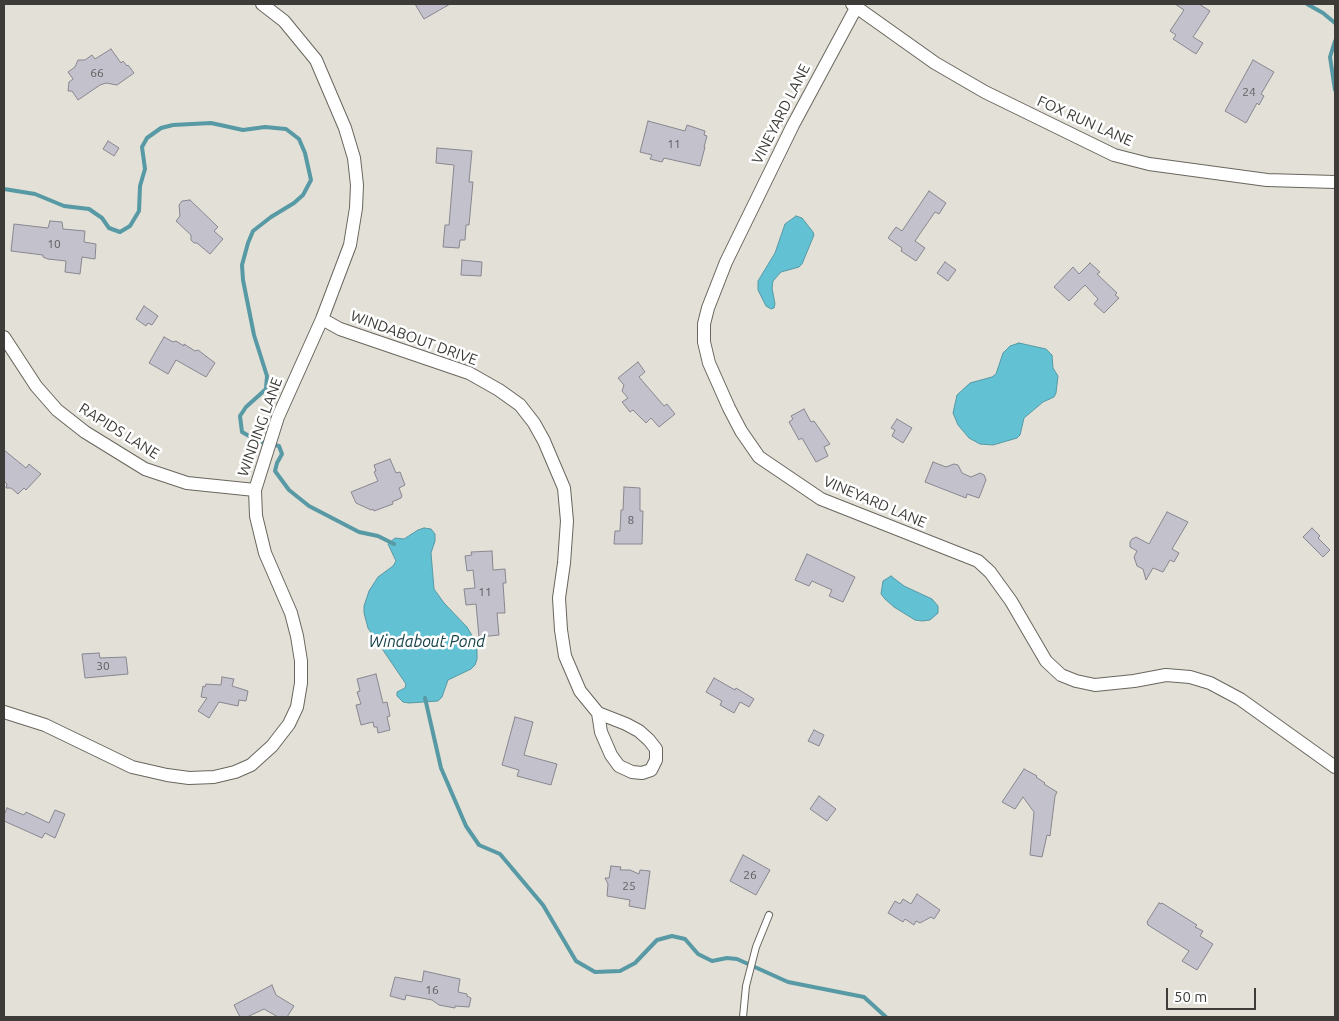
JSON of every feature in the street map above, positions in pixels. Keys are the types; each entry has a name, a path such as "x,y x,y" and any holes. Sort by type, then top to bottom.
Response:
{"street":[{"name":"WINDING LANE","path":"4,712 45,725 132,767 189,778 214,777 235,772 251,765 272,746 289,724 297,707 302,661 298,636 291,613 265,553 256,516 255,490 274,430 322,319 350,245 356,193 354,158 345,128 316,60 284,21 262,4"},
{"name":"FOX RUN LANE","path":"854,6 935,63 977,87 1114,155 1149,164 1267,180 1335,182"},
{"name":"VINEYARD LANE","path":"854,6 726,262 708,308 704,324 704,342 709,363 741,431 759,457 821,500 978,561 990,572 1006,594 1046,661 1061,675 1076,681 1095,685 1166,675 1190,677 1210,683 1240,699 1335,767"},
{"name":"WINDABOUT DRIVE","path":"322,319 340,328 469,373 499,390 520,405 534,423 544,441 564,488 567,521 559,598 561,630 566,656 580,691 598,713 639,731 656,749 656,760 651,770 642,773 632,772 619,766 601,732 598,713"},
{"name":"RAPIDS LANE","path":"4,337 36,386 56,410 85,432 137,465 163,476 187,483 255,490"}],"lane":[{"path":"743,1017 753,958 769,915"}],"water":[{"path":"796,216 802,218 814,235 802,264 799,267 781,272 773,281 772,288 775,304 774,308 771,309 766,306 758,290 758,281 775,253 785,224"},
{"path":"1019,343 1046,349 1052,355 1053,368 1058,376 1056,393 1054,397 1043,402 1024,418 1020,435 1017,438 993,445 980,444 969,438 958,425 953,413 957,395 970,383 992,377 996,374 1003,353 1010,346"},
{"name":"Windabout Pond","path":"424,528 431,529 435,534 431,553 434,589 444,603 467,627 477,644 477,659 471,669 448,680 442,697 438,701 409,703 403,702 397,696 397,692 405,688 406,684 368,628 364,606 369,591 378,577 393,566 396,561 388,544 395,538 404,539"},
{"path":"891,576 904,586 932,599 938,606 938,613 930,620 922,621 915,620 894,607 881,594 883,581"}],"building":[{"path":"415,4 450,4 424,19"},
{"path":"1175,4 1199,4 1210,11 1193,37 1203,43 1196,54 1173,39 1176,35 1170,31 1184,10"},
{"path":"111,49 121,63 123,61 134,73 117,85 106,83 100,85 78,100 72,91 68,91 69,82 73,79 68,72 75,67 78,60 85,60 92,55 95,59"},
{"path":"1253,60 1274,72 1261,94 1264,96 1259,105 1257,103 1246,123 1225,111"},
{"path":"648,121 685,131 687,125 705,131 704,135 707,136 700,166 664,158 662,162 650,159 652,155 640,152"},
{"path":"108,141 119,148 114,156 103,149"},
{"path":"437,148 472,151 469,182 473,182 469,225 466,225 465,240 460,240 459,248 443,247 445,225 449,225 454,165 436,163"},
{"path":"929,191 946,203 939,214 935,212 915,241 925,248 916,261 901,251 902,248 888,238 896,227 902,231"},
{"path":"190,200 218,227 214,231 223,239 210,254 197,243 194,243 191,240 191,235 176,221 180,216 179,205 182,201"},
{"path":"50,221 62,222 63,229 85,231 84,242 96,244 95,259 82,257 80,274 65,272 66,261 48,259 43,257 43,255 11,251 14,224 48,228"},
{"path":"462,260 482,262 481,276 461,275"},
{"path":"945,262 956,270 948,281 937,273"},
{"path":"1090,263 1100,272 1097,274 1117,293 1115,295 1119,298 1104,313 1094,304 1098,299 1085,285 1069,301 1054,287 1073,267 1079,274"},
{"path":"144,306 158,316 152,325 148,323 146,326 136,319"},
{"path":"164,337 184,346 184,344 195,351 198,350 215,363 206,377 176,360 168,374 149,363"},
{"path":"638,362 645,372 639,377 664,406 667,404 675,414 659,427 651,418 646,423 633,410 630,412 622,402 628,398 622,391 624,385 618,378"},
{"path":"804,409 811,422 814,421 830,444 824,447 828,456 816,462 802,438 799,440 789,422 793,419 791,416"},
{"path":"897,419 912,428 903,443 892,436 895,430 891,428"},
{"path":"4,450 26,468 29,464 41,474 26,490 24,488 18,494 11,488 6,488 7,484 4,481"},
{"path":"390,459 396,473 400,472 405,485 399,488 401,498 392,502 393,504 374,511 356,503 351,492 378,481 374,472 376,471 374,465"},
{"path":"933,462 946,467 954,464 958,465 962,473 971,477 980,473 984,475 986,480 979,498 967,494 966,498 925,482"},
{"path":"624,487 640,488 640,511 643,511 642,544 614,544 615,531 620,531"},
{"path":"1167,512 1188,522 1172,549 1179,553 1174,562 1170,560 1163,572 1153,568 1146,580 1143,569 1137,566 1134,557 1137,551 1130,547 1130,542 1136,537 1149,544"},
{"path":"1312,528 1320,536 1318,538 1330,550 1323,557 1303,537"},
{"path":"492,551 493,570 505,569 506,583 503,583 505,613 497,613 499,635 479,637 476,604 466,605 464,589 475,588 473,570 467,571 465,556 472,555 471,552"},
{"path":"807,554 855,577 843,602 829,596 832,590 812,581 809,586 795,580"},
{"path":"99,653 100,658 126,657 128,674 85,678 82,654"},
{"path":"376,674 383,703 387,702 390,716 387,717 390,730 378,733 377,727 374,727 373,722 361,725 356,705 361,704 357,692 360,691 357,679"},
{"path":"222,677 234,679 232,686 248,691 246,701 239,700 238,706 219,702 209,718 198,711 207,698 201,697 203,686 205,687 206,684 221,685"},
{"path":"714,678 754,699 749,707 740,702 734,713 720,705 722,701 706,692"},
{"path":"515,717 533,722 524,755 557,764 551,785 517,776 519,770 502,765"},
{"path":"814,730 824,735 819,746 808,741"},
{"path":"1024,769 1037,776 1044,784 1057,792 1050,836 1047,835 1042,857 1030,855 1034,812 1023,797 1015,809 1002,802"},
{"path":"819,796 836,809 827,821 810,809"},
{"path":"7,808 24,815 26,812 49,823 55,810 65,814 55,838 45,833 42,838 4,821"},
{"path":"743,855 770,870 756,895 730,881"},
{"path":"611,866 621,867 620,870 630,870 639,874 640,870 650,871 645,909 629,906 630,900 607,896 608,884 605,878 609,878"},
{"path":"917,894 940,910 934,919 931,917 920,923 916,921 914,925 905,919 903,922 888,913 895,901 900,904 903,899 911,904"},
{"path":"1159,903 1162,903 1197,925 1195,927 1203,931 1200,936 1213,944 1197,970 1182,961 1189,951 1148,925 1147,922"},
{"path":"424,971 460,979 458,992 467,994 471,998 469,1007 455,1006 455,1008 439,1005 432,1000 406,995 405,1000 390,996 395,977 422,982"},
{"path":"272,985 276,995 294,1006 287,1017 278,1017 264,1009 247,1017 240,1017 234,1005"}],"waterway":[{"path":"1307,4 1323,13 1335,23"},
{"path":"1335,41 1330,57 1335,90"},
{"path":"4,189 35,194 64,206 89,209 102,218 109,228 120,232 130,226 139,211 140,186 145,169 142,147 147,138 161,128 173,125 211,123 243,130 265,127 286,129 299,139 305,153 311,180 303,195 294,203 253,231 242,265 243,280 254,335 267,376 266,389 246,407 240,416 242,432 258,441 279,446 282,454 275,471 289,490 309,506 359,532 378,536 394,544"},
{"path":"425,698 441,768 466,826 479,845 500,854 543,905 576,961 595,972 620,971 635,963 657,940 672,936 685,939 698,954 712,961 727,958 737,959 788,982 864,997 886,1017"}]}
